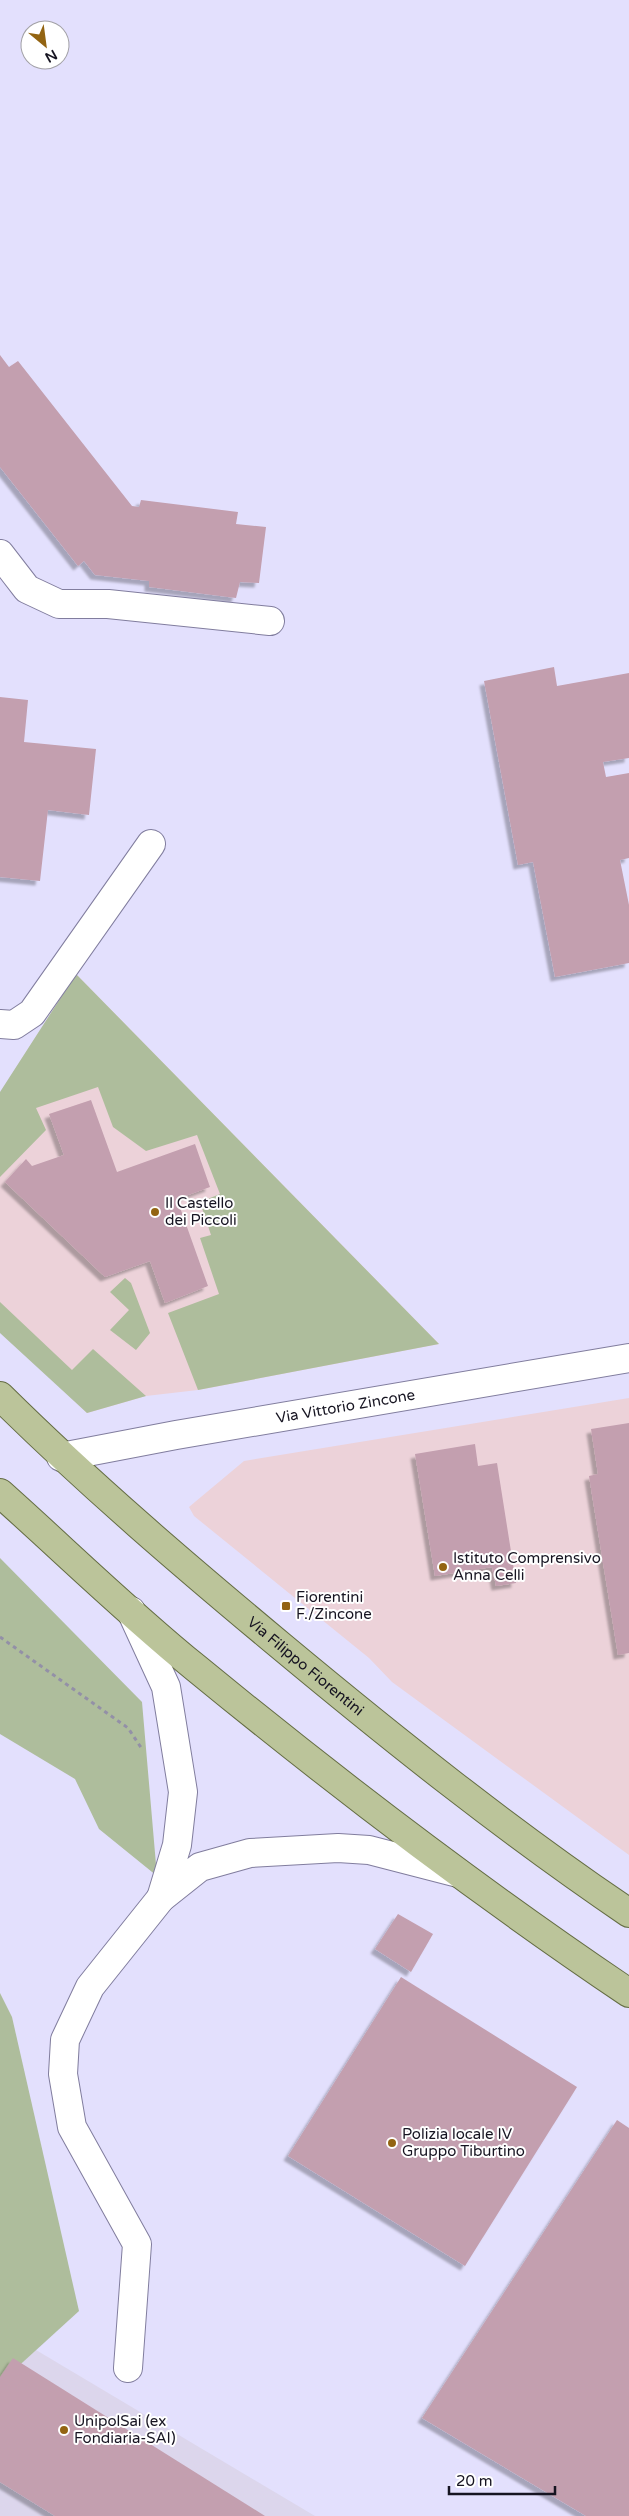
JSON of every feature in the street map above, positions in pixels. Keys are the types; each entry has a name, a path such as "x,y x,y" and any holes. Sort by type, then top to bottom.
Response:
{"main road":[{"name":"Via Filippo Fiorentini","path":"0,1396 62,1457 138,1526 336,1692 469,1798 629,1913"},
{"path":"0,1493 194,1667 460,1873 548,1938 629,1993"}],"street":[{"path":"0,554 9,584 59,604 108,604 270,621"},
{"path":"0,1024 14,1025 32,1013 151,844"},
{"name":"Via Vittorio Zincone","path":"62,1457 494,1380 629,1358"},
{"path":"130,1609 166,1686 183,1792 177,1845 161,1898"},
{"path":"128,2368 137,2244 72,2127 63,2074 65,2040 90,1987 161,1898 200,1867 250,1853 338,1848 369,1850 460,1873"}],"path":[{"path":"0,1637 128,1728 149,1758 177,1756"}],"shaded area":[{"name":"Il Castello dei Piccoli","path":"76,974 439,1344 198,1390 146,1396 87,1413 0,1330 0,1093"},
{"name":"Istituto Comprensivo Anna Celli","path":"629,1398 629,1855 392,1682 369,1658 194,1516 189,1507 244,1461"},
{"name":"UnipolSai (ex Fondiaria-SAI)","path":"36,2350 315,2516 0,2516 0,2383"}],"green space":[{"path":"76,974 439,1344 198,1390 168,1313 219,1294 200,1238 211,1235 200,1202 220,1194 197,1135 146,1151 113,1127 98,1087 36,1108 46,1130 0,1177 0,1092"},
{"path":"125,1278 131,1283 150,1333 136,1350 110,1330 129,1310 110,1292"},
{"path":"0,1302 72,1370 93,1349 146,1396 87,1413 0,1333"},
{"path":"0,1558 142,1702 157,1876 99,1829 75,1779 0,1734"},
{"path":"0,1993 12,2017 79,2311 0,2383"}],"building":[{"path":"0,355 9,367 18,361 132,506 139,507 141,500 238,512 236,524 266,527 259,583 240,582 236,598 149,587 149,581 95,575 84,561 78,566 0,467"},
{"path":"554,667 557,686 629,673 629,758 603,762 606,777 629,773 629,858 620,860 629,905 629,963 555,977 533,862 518,865 484,681"},
{"path":"0,697 28,700 24,742 96,749 89,815 48,810 40,881 0,877"},
{"path":"91,1100 117,1172 195,1144 210,1187 177,1199 208,1286 165,1303 150,1261 105,1277 5,1182 26,1159 32,1166 64,1155 49,1114"},
{"path":"629,1423 629,1653 618,1655 589,1476 598,1474 591,1429"},
{"path":"475,1444 478,1466 497,1463 516,1583 496,1586 492,1567 435,1576 415,1454"},
{"path":"398,1914 433,1934 411,1972 375,1949"},
{"path":"401,1977 577,2087 465,2266 288,2156"},
{"path":"617,2120 629,2128 629,2516 586,2516 422,2418"},
{"name":"UnipolSai (ex Fondiaria-SAI)","path":"13,2358 265,2516 55,2516 0,2482 0,2377"}],"place":[{"name":"Il Castello dei Piccoli","path":"155,1212"},
{"name":"Istituto Comprensivo Anna Celli","path":"443,1567"},
{"name":"Fiorentini F./Zincone","path":"286,1606"},
{"name":"Polizia locale IV Gruppo Tiburtino","path":"392,2143"},
{"name":"UnipolSai (ex Fondiaria-SAI)","path":"64,2430"}]}
